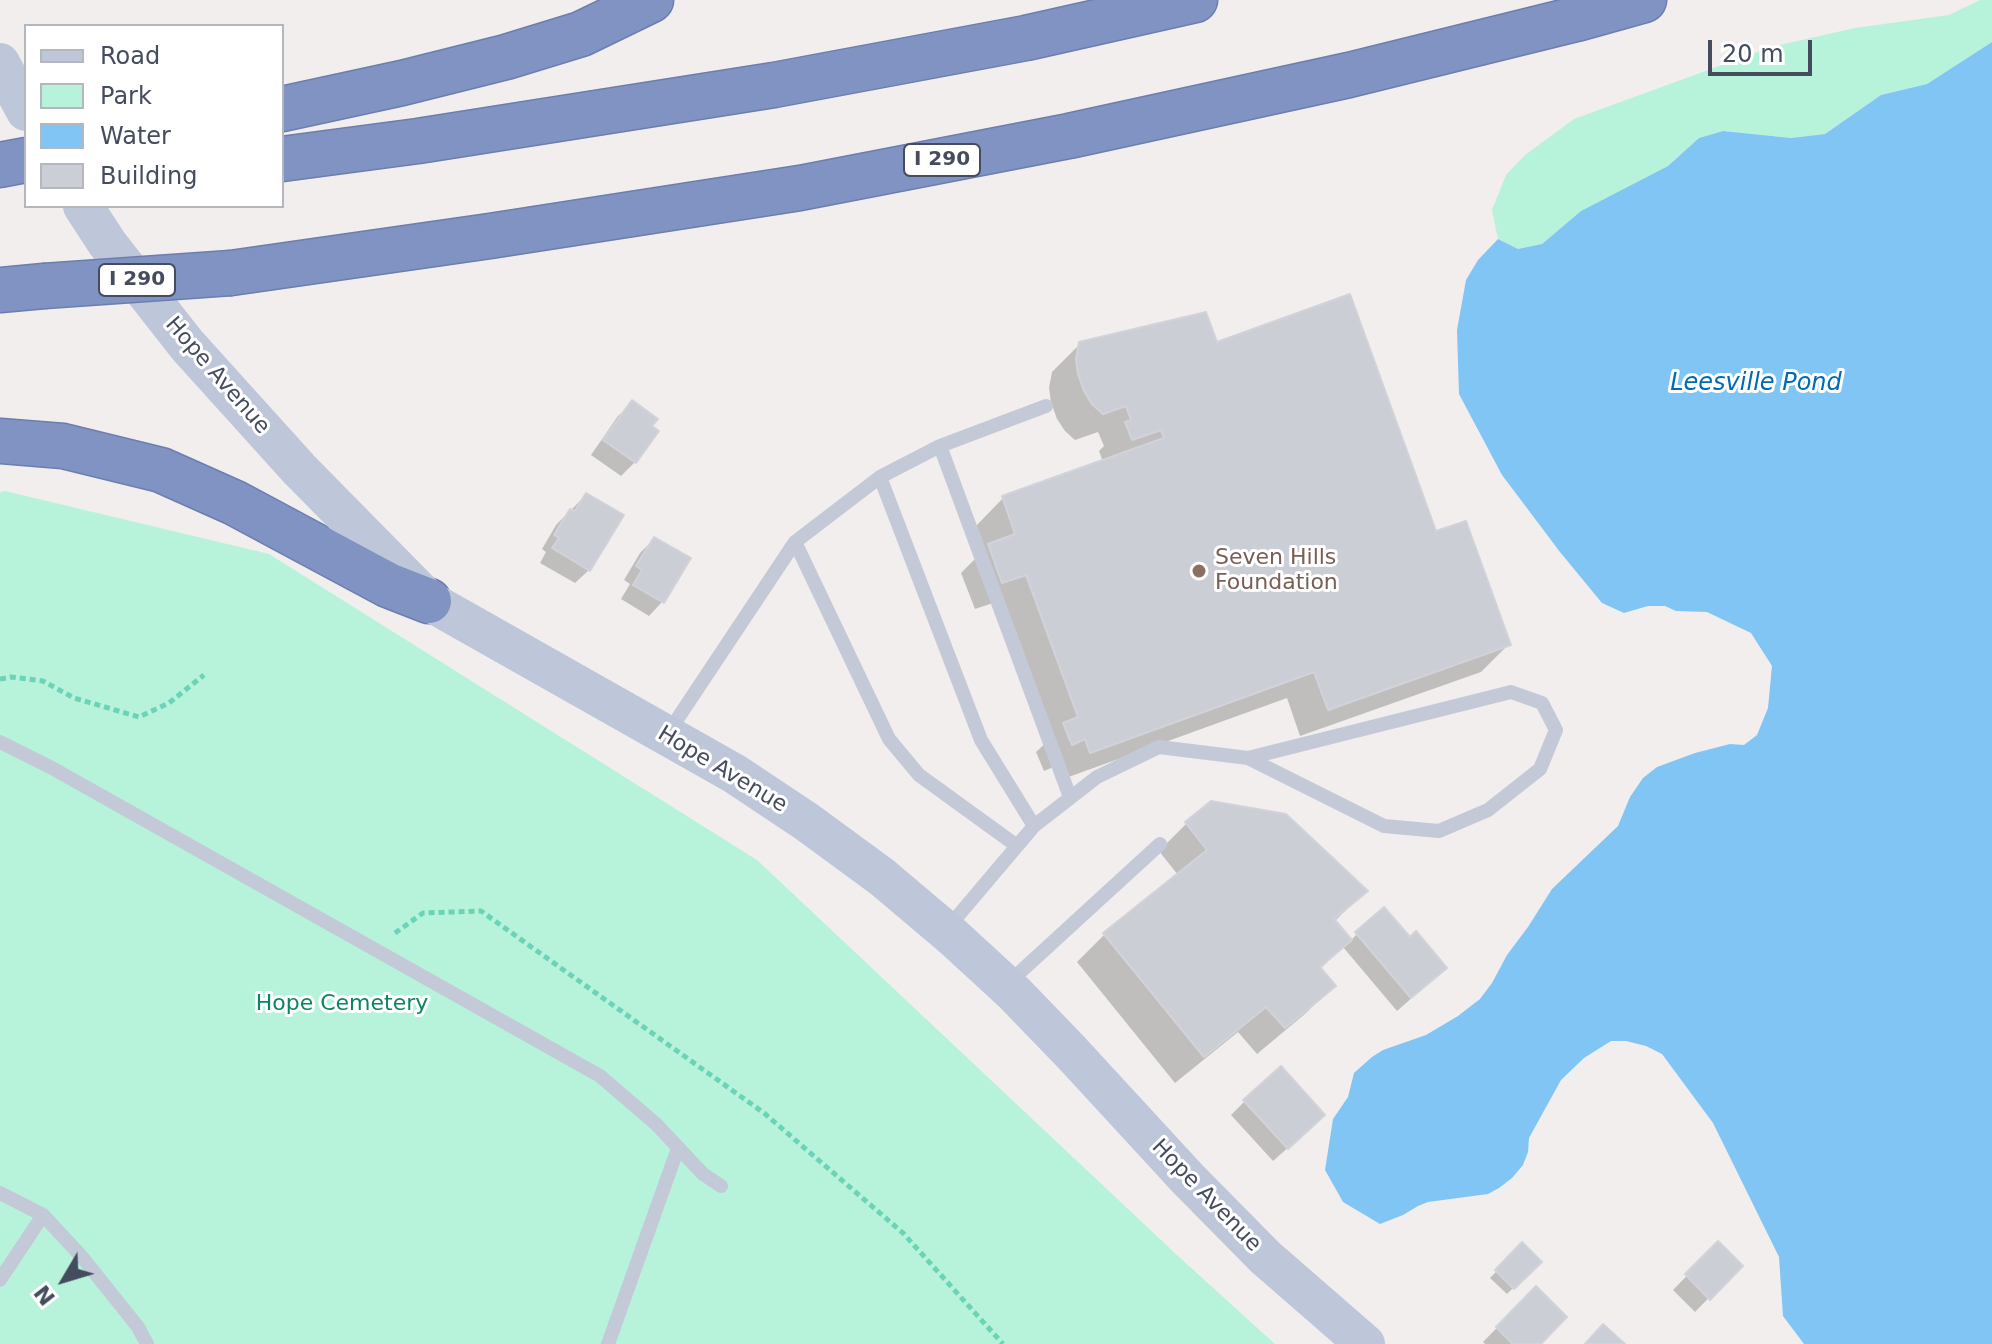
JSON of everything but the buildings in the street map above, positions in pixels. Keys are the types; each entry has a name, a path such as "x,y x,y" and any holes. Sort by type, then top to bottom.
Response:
{"highway":[{"path":"284,109 506,57 581,34 651,0"},
{"path":"284,159 418,141 774,85 1026,38 1195,0"},
{"name":"I 290","path":"0,290 231,273 830,182 1084,133 1349,75 1644,0"},
{"path":"0,165 24,160"},
{"path":"0,183 24,182"},
{"path":"0,441 63,446 161,470 235,503 388,585 429,601"}],"main road":[{"path":"0,63 24,107"},
{"name":"Hope Avenue","path":"84,208 107,243 187,345 288,458 429,601 735,774 882,877 1006,985 1265,1257 1365,1344"}],"lane":[{"path":"667,735 795,542 880,477 940,446 1046,406"},
{"path":"940,446 1070,797"},
{"path":"880,477 981,740 1034,826"},
{"path":"795,542 889,739 919,775 1017,846"},
{"path":"946,931 1034,826 1097,777 1159,747 1248,758 1384,826 1439,831 1488,810 1540,769 1556,730 1542,703 1511,692 1248,758"},
{"path":"0,742 52,768 600,1076 656,1124 703,1174 721,1186"},
{"path":"1006,985 1160,844"},
{"path":"608,1344 678,1148"},
{"path":"0,1193 43,1215 82,1257 138,1327 147,1344"},
{"path":"0,1280 43,1215"}],"path":[{"path":"0,679 11,677 43,681 74,698 139,717 169,703 204,675"},
{"path":"374,949 423,913 481,911 764,1113 903,1233 1003,1344"}],"green space":[{"path":"1980,0 1992,0 1992,42 1927,84 1881,95 1825,134 1791,138 1723,131 1699,138 1668,166 1581,211 1542,244 1518,249 1498,239 1492,210 1506,175 1525,155 1574,119 1771,47 1855,28 1949,15"},
{"name":"Hope Cemetery","path":"0,492 269,554 757,860 1275,1344 0,1344"}],"water":[{"name":"Leesville Pond","path":"1992,42 1992,1344 1804,1344 1783,1316 1779,1257 1713,1123 1662,1054 1626,1041 1611,1041 1584,1058 1561,1080 1529,1138 1523,1165 1499,1188 1488,1194 1428,1202 1380,1224 1343,1202 1325,1170 1333,1119 1348,1097 1354,1073 1383,1050 1426,1035 1480,999 1552,889 1618,826 1630,797 1643,778 1657,767 1730,744 1744,745 1757,735 1768,708 1772,666 1751,633 1707,612 1648,606 1624,613 1602,603 1560,552 1502,475 1459,394 1457,330 1466,280 1478,260 1498,239 1518,249 1542,244 1581,211 1668,166 1699,138 1723,131 1791,138 1825,134 1881,95 1927,84"}],"place":[{"name":"Seven Hills Foundation","path":"1199,571"}]}
